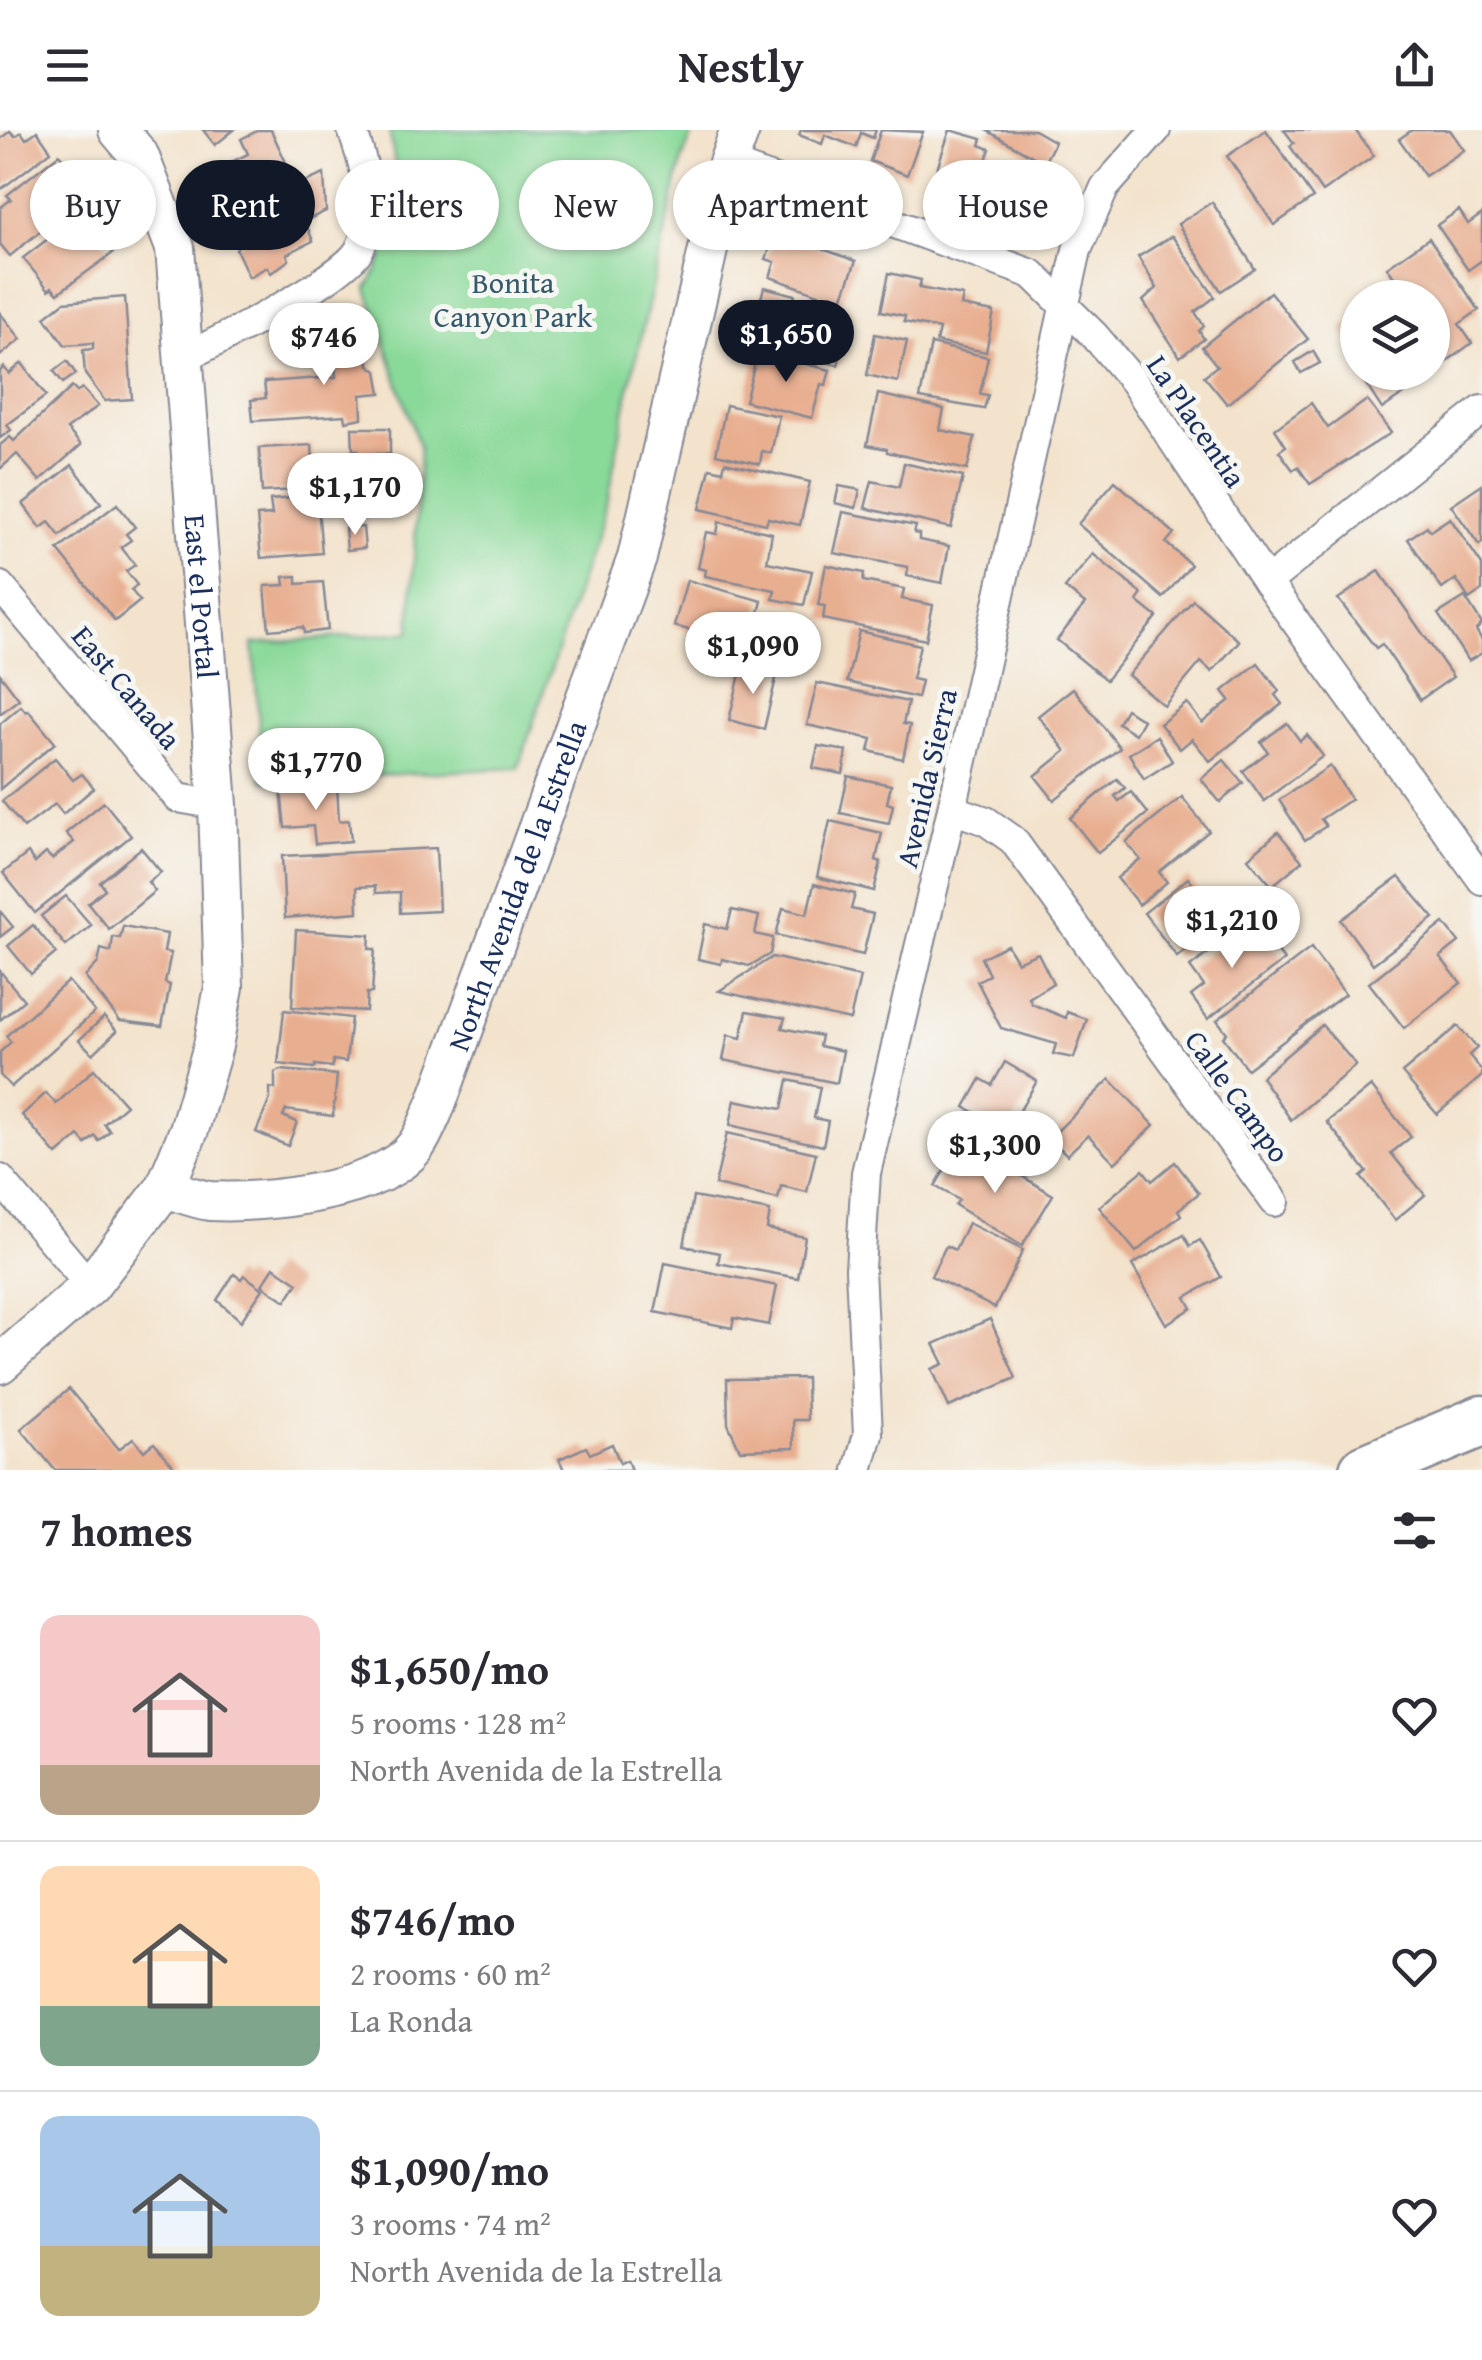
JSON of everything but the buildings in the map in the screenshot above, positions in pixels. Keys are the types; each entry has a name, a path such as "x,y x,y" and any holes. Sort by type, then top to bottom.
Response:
{"highway":[{"path":"1364,1470 1482,1421"}],"street":[{"name":"East el Portal","path":"118,130 138,155 175,248 218,806 224,986 213,1046 189,1130 165,1188"},
{"path":"182,358 324,280 358,252 368,217 367,172 352,130"},
{"name":"Avenida Sierra","path":"859,1469 868,1434 860,1269 866,1174 1077,250 1105,187 1156,130"},
{"name":"La Placentia","path":"734,147 1032,274 1066,306 1134,382 1267,582 1482,880"},
{"name":"North Avenida de la Estrella","path":"165,1188 204,1200 251,1202 380,1175 415,1148 436,1105 637,558 734,147"},
{"path":"1267,582 1482,410"},
{"name":"East Canada","path":"0,586 178,798 218,806"},
{"name":"Calle Campo","path":"952,810 986,821 1012,840 1276,1202"},
{"path":"0,1179 90,1286"},
{"path":"0,1364 90,1286 165,1188"}],"green space":[{"name":"Bonita Canyon Park","path":"389,130 694,130 682,160 673,160 673,199 607,502 518,768 263,781 253,644 410,632 420,449 367,289 387,250 499,250 499,160 394,160"}]}
